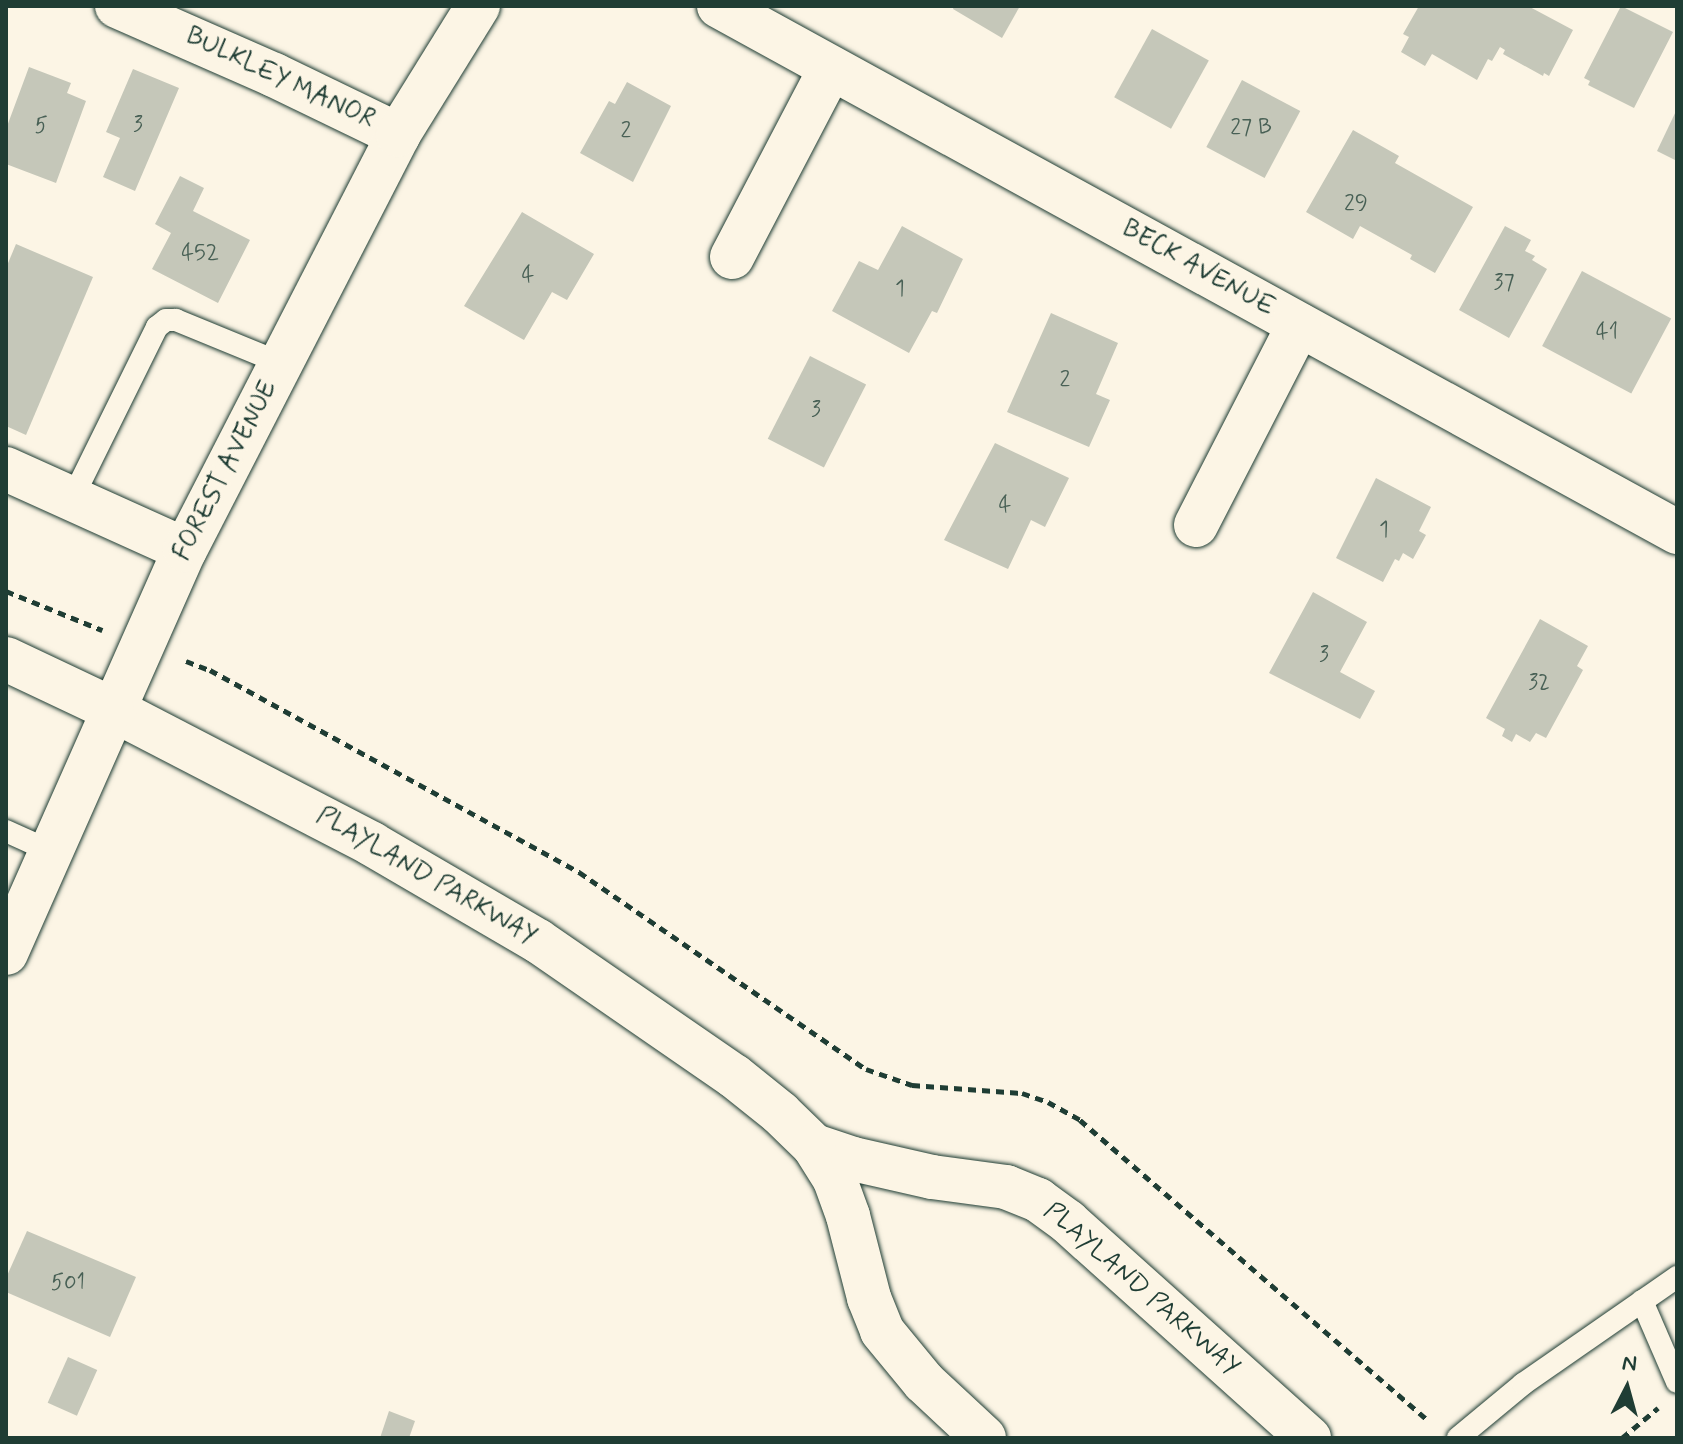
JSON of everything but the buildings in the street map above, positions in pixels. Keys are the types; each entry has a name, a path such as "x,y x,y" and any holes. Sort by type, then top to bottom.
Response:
{"street":[{"name":"BULKLEY MANOR","path":"117,6 260,68 398,135"},
{"name":"FOREST AVENUE","path":"6,953 185,550 398,135 478,6"},
{"name":"BECK AVENUE","path":"719,6 1677,532"},
{"path":"732,257 831,68"},
{"path":"1196,525 1299,325"},
{"path":"6,469 185,550"},
{"name":"PLAYLAND PARKWAY","path":"6,659 112,709 372,844 538,941 734,1076 814,1146 839,1192 869,1298 882,1331 924,1382 984,1438"},
{"name":"PLAYLAND PARKWAY","path":"814,1146 853,1159 932,1177 1006,1187 1038,1200 1068,1222 1309,1438"}],"lane":[{"path":"72,499 157,327 166,320 176,320 281,363"},
{"path":"6,831 50,851"},
{"path":"1458,1438 1523,1384 1677,1277"},
{"path":"1642,1301 1672,1392"}],"path":[{"path":"6,591 141,646 210,670 579,872 866,1069 912,1085 1022,1093 1048,1102 1080,1120 1387,1381 1437,1429"},
{"path":"1622,1438 1672,1392"}]}
